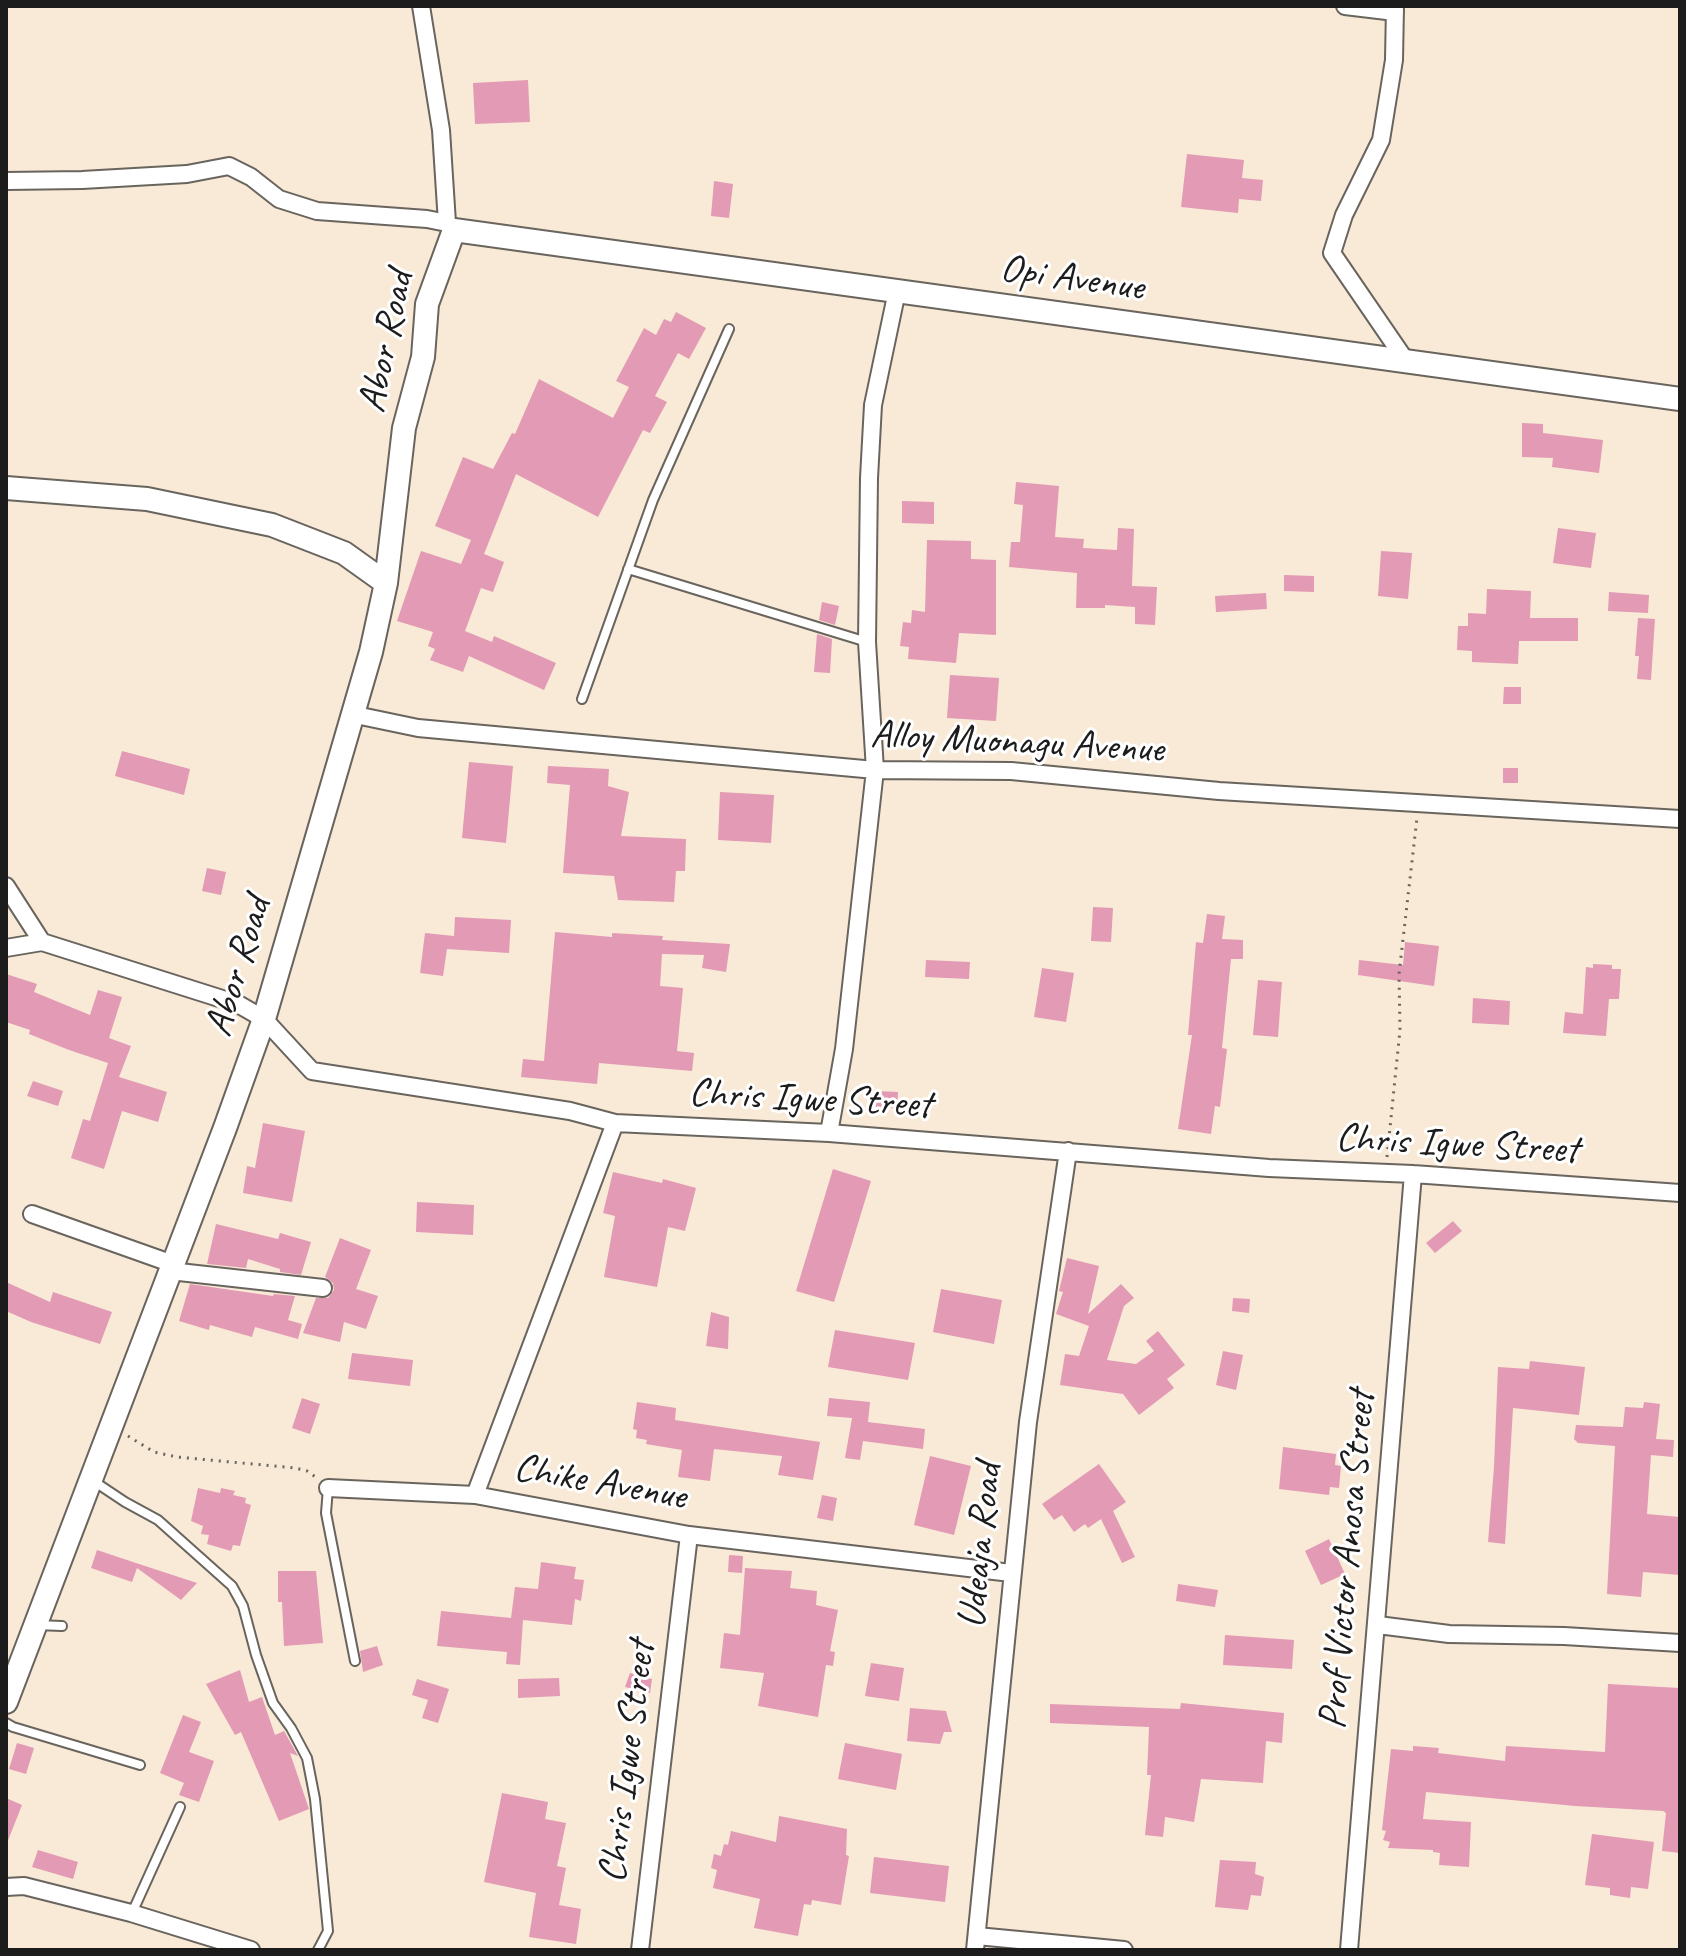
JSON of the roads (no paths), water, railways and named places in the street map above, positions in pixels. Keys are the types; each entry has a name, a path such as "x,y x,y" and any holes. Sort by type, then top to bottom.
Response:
{"street":[{"path":"6,181 173,175 229,166 251,177 279,199 317,211 409,217 451,226 441,130 421,6"},
{"path":"1345,6 1395,9 1394,60 1381,140 1350,202 1332,253 1406,361"},
{"name":"Opi Avenue","path":"451,226 1680,399"},
{"name":"Abor Road","path":"6,1702 12,1670 36,1625 264,1019 371,652 386,583 404,428 423,357 427,304 451,226"},
{"path":"829,1133 844,1049 875,770 867,642 873,405 897,291"},
{"path":"6,488 147,499 272,525 344,553 386,583"},
{"name":"Alloy Muonagu Avenue","path":"351,714 418,728 875,770 1011,771 1219,791 1680,819"},
{"path":"6,886 42,942 6,948"},
{"name":"Chris Igwe Street","path":"42,942 238,1004 264,1019 312,1071 570,1111 615,1123 829,1133 1269,1168 1413,1174 1680,1193"},
{"name":"Chike Avenue","path":"615,1123 475,1495 689,1535 1011,1573"},
{"name":"Udeaja Road","path":"976,1943 1028,1422 1068,1151"},
{"name":"Prof Victor Anosa Street","path":"1349,1950 1413,1174"},
{"path":"32,1214 171,1268 323,1288"},
{"path":"328,1488 475,1495"},
{"name":"Chris Igwe Street","path":"640,1950 689,1535"},
{"path":"1378,1625 1449,1634 1564,1636 1680,1643"},
{"path":"6,1887 24,1886 131,1913 251,1950"},
{"path":"976,1943 1124,1950"}],"lane":[{"path":"582,699 653,500 729,329"},
{"path":"628,569 867,642"},
{"path":"91,1479 158,1520 232,1586 243,1606 273,1703 307,1758 315,1799 328,1931 318,1950"},
{"path":"328,1488 326,1513 355,1661"},
{"path":"36,1625 62,1626"},
{"path":"6,1723 140,1765"},
{"path":"131,1913 180,1807"}]}
